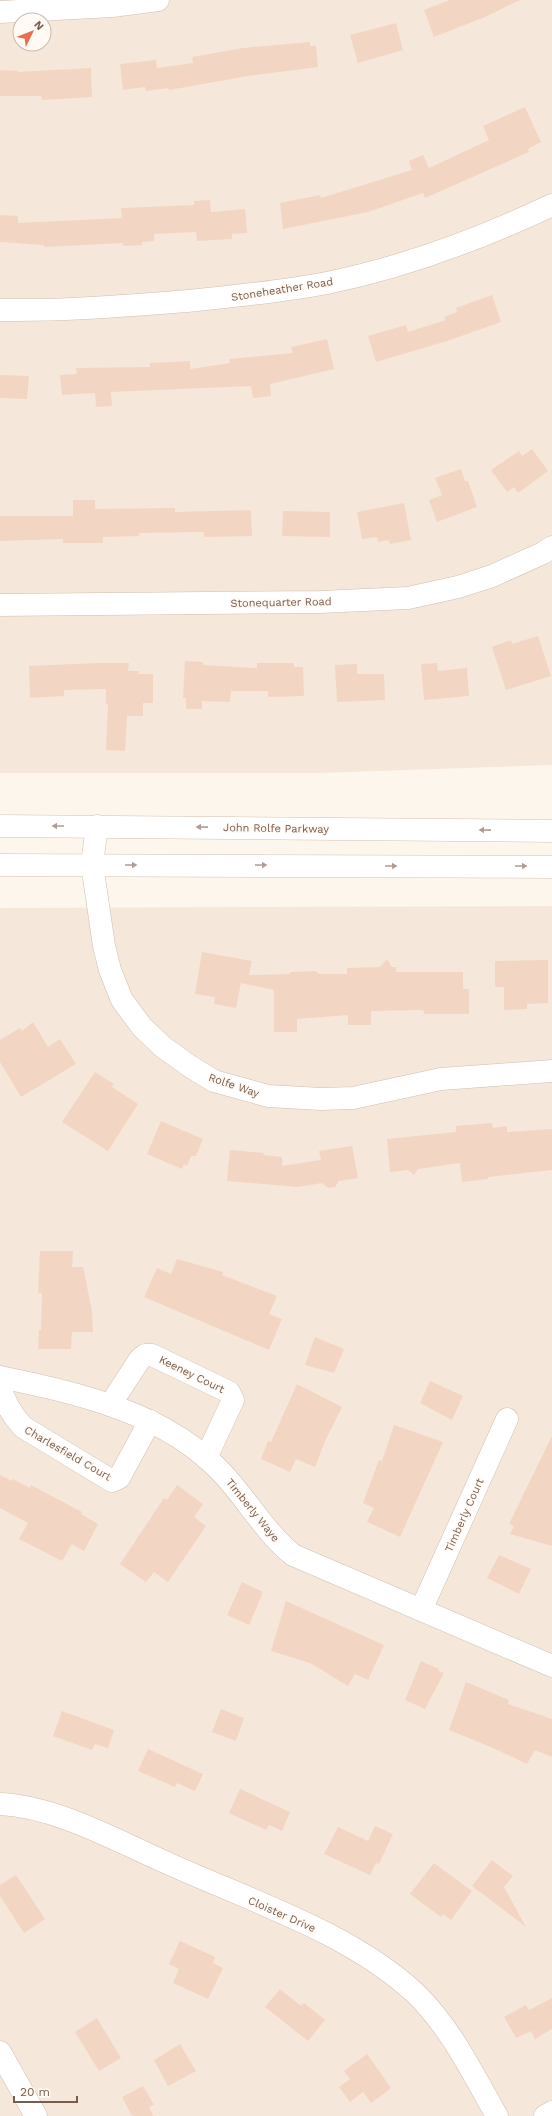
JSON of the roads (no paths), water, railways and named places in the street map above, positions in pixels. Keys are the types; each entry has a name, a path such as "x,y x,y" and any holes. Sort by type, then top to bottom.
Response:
{"street":[{"path":"0,12 112,6 158,0"},
{"name":"Stoneheather Road","path":"0,310 117,307 242,296 328,283 422,258 498,230 552,205"},
{"name":"Stonequarter Road","path":"0,604 320,602 408,598 458,587 492,576 543,553 552,547"},
{"name":"John Rolfe Parkway","path":"0,826 552,831"},
{"name":"Rolfe Way","path":"97,826 92,864 106,952 110,970 122,1000 142,1027 163,1047 191,1067 214,1080 268,1096 321,1099 353,1098 441,1079 552,1071"},
{"path":"0,864 552,866"},
{"name":"Keeney Court","path":"110,1405 140,1358 145,1355 152,1355 229,1392 233,1400 206,1458"},
{"name":"Timberly Waye","path":"0,1376 28,1382 110,1405 150,1421 182,1439 224,1474 275,1540 293,1555 552,1666"},
{"name":"Charlesfield Court","path":"0,1386 3,1398 14,1418 23,1427 112,1481 119,1478 150,1421"},
{"name":"Timberly Court","path":"421,1610 507,1419"},
{"name":"Cloister Drive","path":"0,1804 29,1807 80,1825 303,1923 361,1952 396,1977 412,1991 442,2025 469,2067 497,2116"},
{"path":"0,2052 36,2116"},
{"path":"544,2116 552,2112"}]}
